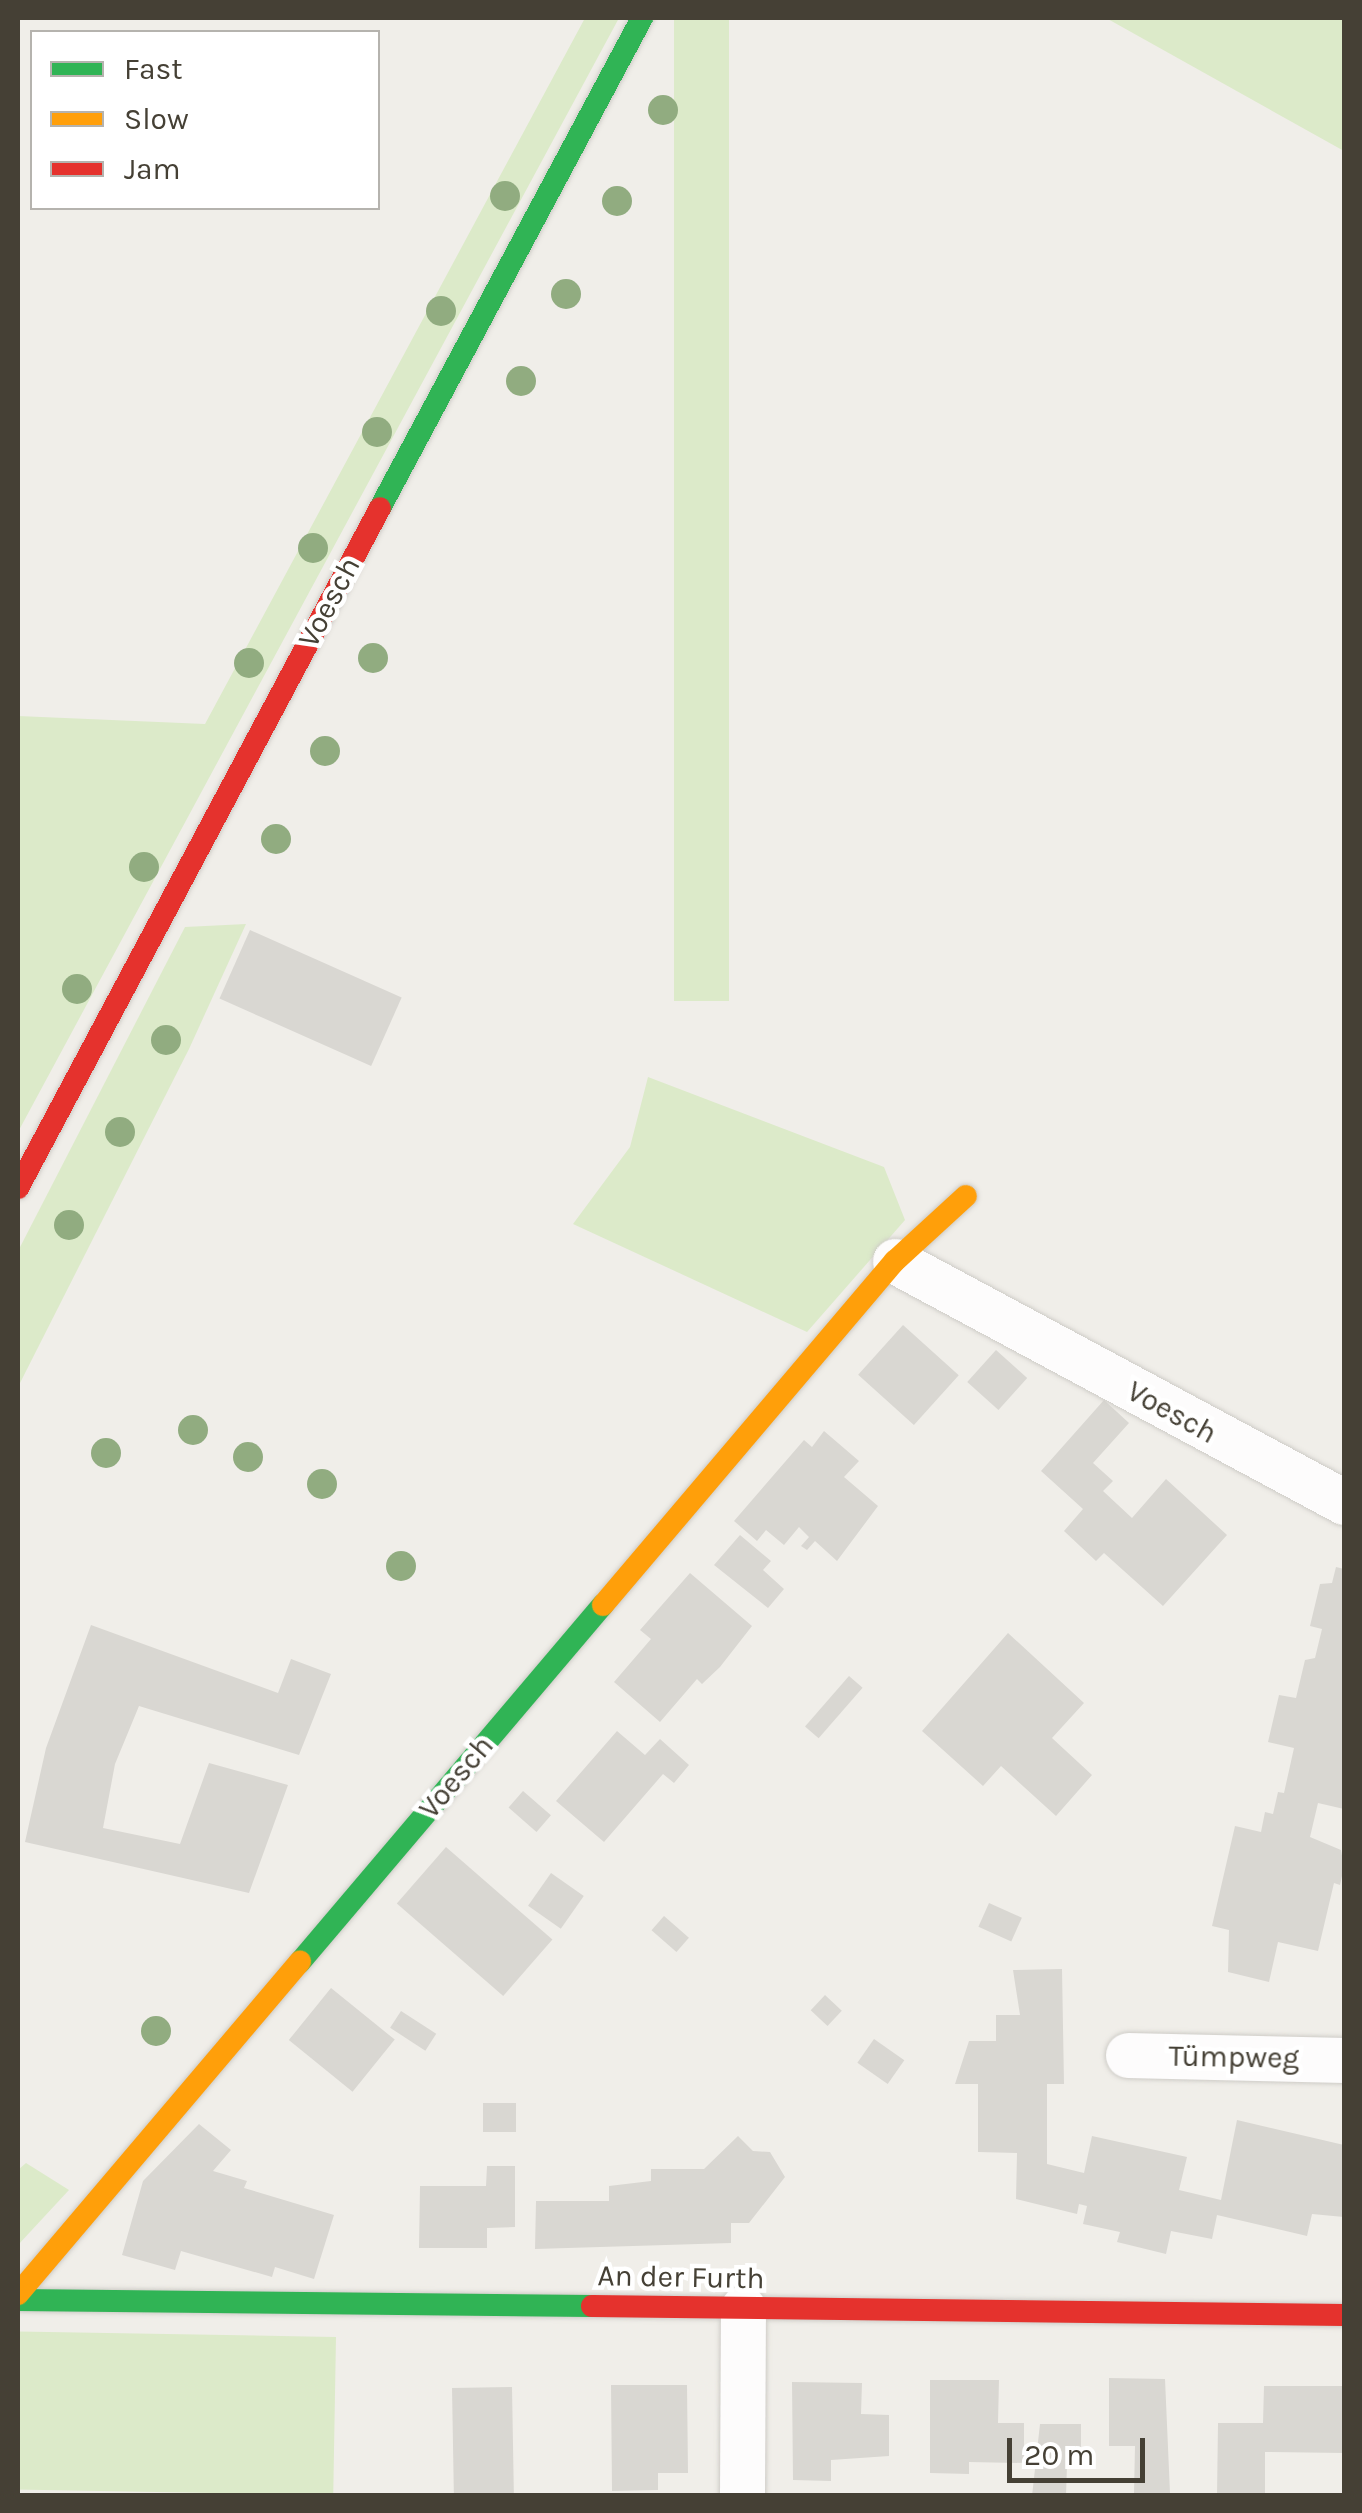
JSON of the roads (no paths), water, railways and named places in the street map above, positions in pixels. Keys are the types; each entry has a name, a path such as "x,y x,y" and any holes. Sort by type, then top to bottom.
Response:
{"street":[{"name":"Voesch","path":"18,1188 642,18"},
{"name":"Voesch","path":"18,2297 895,1261 966,1196"},
{"name":"Voesch","path":"895,1261 1344,1502"},
{"name":"Tümpweg","path":"1128,2055 1343,2052"},
{"name":"An der Furth","path":"18,2297 1344,2315"},
{"path":"742,2308 742,2496"}]}
